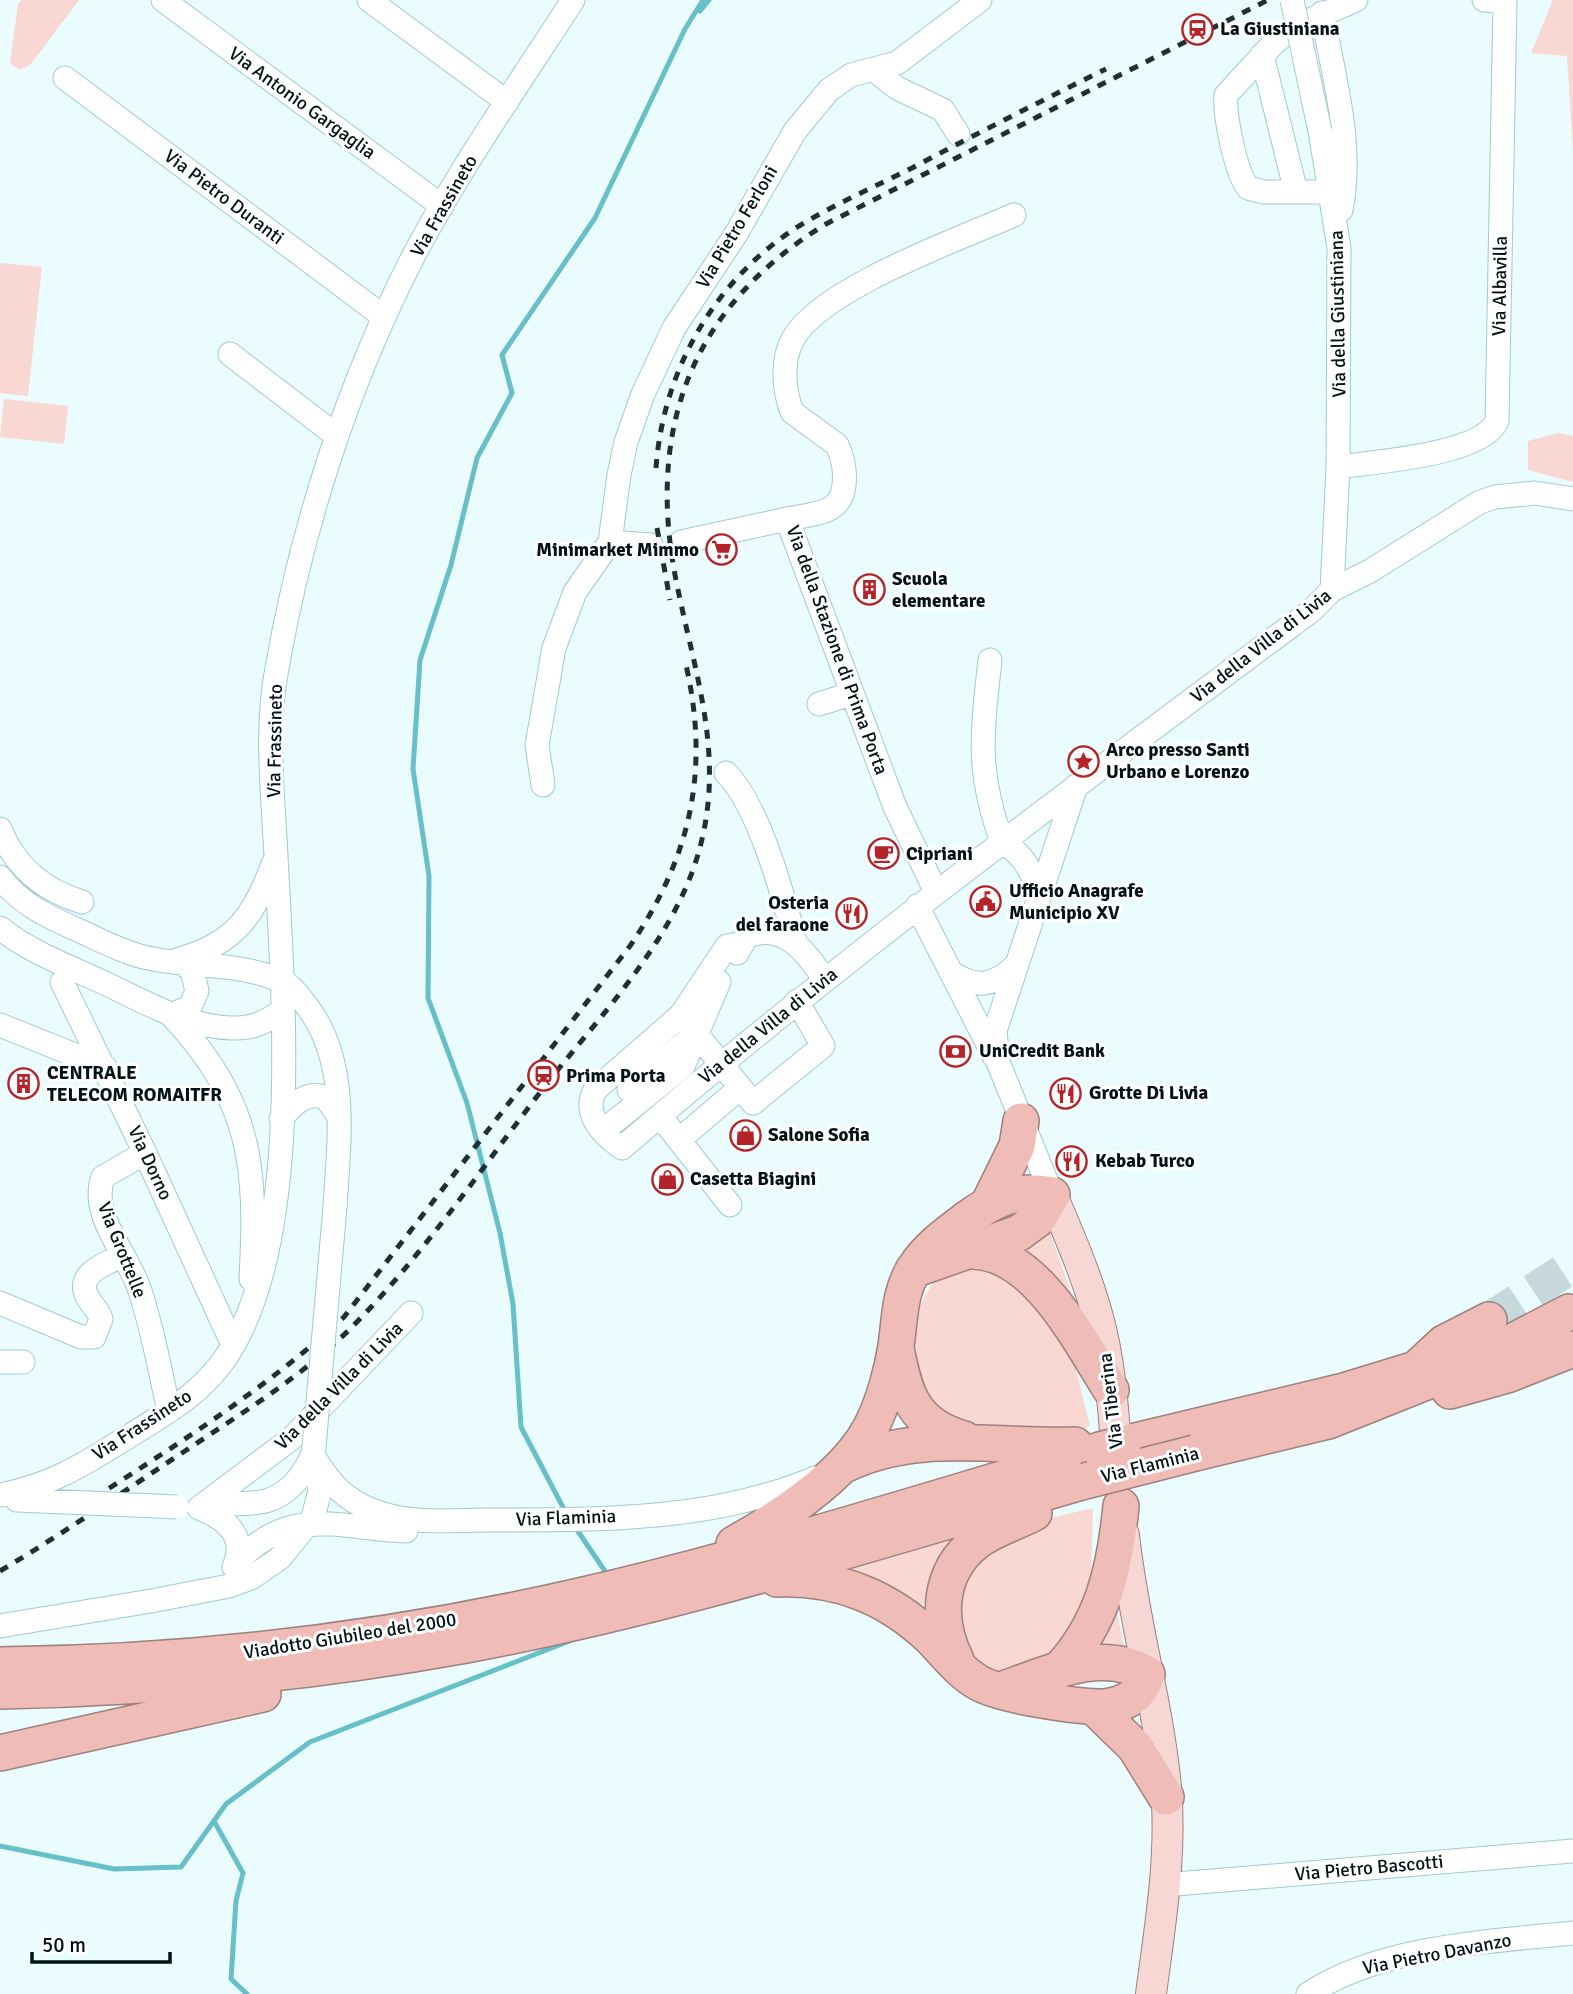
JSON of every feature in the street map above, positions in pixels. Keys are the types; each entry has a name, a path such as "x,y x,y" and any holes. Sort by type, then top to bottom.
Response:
{"highway":[{"path":"989,1203 1017,1146 1021,1121"},
{"path":"837,1469 871,1428 896,1345 901,1299 913,1270 946,1234 989,1203 1018,1193 1052,1195 1038,1219 1025,1229 999,1241 913,1270"},
{"path":"961,1252 998,1256 1024,1271 1061,1313 1111,1390"},
{"name":"Via Flaminia","path":"700,1582 1108,1446 1192,1440 1328,1421 1466,1366 1569,1312"},
{"name":"Via Flaminia","path":"700,1582 1085,1481 1192,1440 1416,1369 1444,1343 1489,1320"},
{"path":"896,1345 906,1388 922,1417 939,1432 974,1442"},
{"path":"1328,1421 1393,1408 1507,1375 1573,1349"},
{"path":"700,1582 765,1525 837,1469 870,1453 931,1442 1108,1446"},
{"path":"959,1666 948,1644 942,1620 946,1587 957,1563 978,1541 1055,1502 1085,1481"},
{"path":"1059,1670 1084,1640 1104,1597 1114,1562 1121,1506"},
{"path":"700,1582 802,1579 855,1588 901,1612 981,1684 1001,1690 1094,1707 1113,1706 1136,1695 1147,1674 1130,1665 1111,1661 1059,1670 1001,1690"},
{"name":"Viadotto Giubileo del 2000","path":"0,1691 177,1684 358,1663 543,1629 700,1582"},
{"name":"Viadotto Giubileo del 2000","path":"0,1665 166,1660 346,1640 570,1598 700,1582"},
{"path":"0,1753 328,1679 429,1651"},
{"path":"1094,1707 1135,1747 1166,1797"}],"main road":[{"name":"Via Tiberina","path":"1052,1195 1095,1306 1111,1390 1132,1604 1147,1674 1166,1797 1164,1885 1151,1994"}],"street":[{"name":"Via Antonio Gargaglia","path":"163,0 442,206"},
{"path":"369,0 507,102"},
{"name":"Via Frassineto","path":"0,1497 48,1483 169,1411 208,1379 233,1345 250,1310 269,1250 281,1119 282,981 271,741 276,668 318,495 337,436 384,317 442,206 572,0"},
{"name":"Via Pietro Ferloni","path":"610,542 618,475 643,394 674,328 736,234 794,131 833,86 851,75 874,70 908,56 980,0"},
{"name":"Via della Giustiniana","path":"1292,0 1338,229 1338,467 1332,590"},
{"path":"1331,191 1255,191 1248,188 1240,176 1226,108 1226,95 1262,55 1294,27 1356,0"},
{"name":"Via Albavilla","path":"1338,467 1407,458 1479,440 1490,432 1497,421 1506,2 1484,0"},
{"path":"1322,13 1346,152 1345,183 1338,229"},
{"path":"1262,55 1296,191"},
{"path":"874,70 897,88 943,110 958,134"},
{"name":"Via Pietro Duranti","path":"65,78 384,317"},
{"name":"Via della Stazione di Prima Porta","path":"936,892 895,807 788,519 832,507 841,495 844,477 837,445 797,418 789,403 786,359 793,338 801,327 835,298 1014,215"},
{"path":"230,354 337,436"},
{"name":"Via della Villa di Livia","path":"1002,842 1311,611 1332,590 1370,571 1488,499 1535,493 1573,499"},
{"path":"681,542 788,519"},
{"path":"543,785 537,745 554,648 575,592 610,542 651,545"},
{"path":"990,660 982,762 991,810 1002,842 1018,852 1026,862 1040,892"},
{"path":"819,704 851,694"},
{"path":"726,773 736,786 760,834 795,940 825,980"},
{"path":"951,973 970,983 987,984 1002,977 1018,958 1076,786"},
{"path":"0,829 19,863 36,881 82,902"},
{"path":"998,1062 917,906 1002,842"},
{"path":"177,960 207,951 234,933 262,891 276,856"},
{"path":"0,877 26,903 50,918 141,956 249,971 282,981 306,1004 324,1034 336,1076 338,1115 335,1207 313,1451 320,1491 316,1512 309,1524 280,1558 236,1584 0,1626"},
{"name":"Via della Villa di Livia","path":"600,1128 622,1148 719,1064 917,906"},
{"path":"0,928 38,953 171,1015 215,1026 239,1028 256,1026 282,1011"},
{"path":"743,943 731,944 724,949 681,1015 596,1090 589,1107 600,1128 628,1091 696,1033 712,994 743,943 746,937 763,932 795,940"},
{"name":"Via Tiberina","path":"1018,958 996,1031 998,1062 1052,1195"},
{"path":"171,1015 190,1007 197,991 192,970 177,960"},
{"name":"Via Dorno","path":"62,982 105,1068 233,1345"},
{"path":"681,1015 753,1102 823,1046 797,1001"},
{"path":"171,1015 200,1047 222,1081 245,1137 254,1198 250,1310"},
{"path":"0,1025 105,1068"},
{"path":"679,1140 740,1088"},
{"path":"281,1119 297,1102 317,1095 329,1101 338,1115"},
{"path":"660,1116 730,1205"},
{"name":"Via Grottelle","path":"145,1153 113,1169 103,1177 100,1185 103,1211 141,1291 169,1411"},
{"path":"0,1303 81,1337 94,1337 101,1320 85,1292 85,1280 91,1272 123,1255"},
{"name":"Via della Villa di Livia","path":"188,1508 292,1438 411,1313"},
{"path":"0,1362 23,1362"},
{"path":"0,1497 188,1508 269,1502 296,1480 313,1451"},
{"name":"Via Flaminia","path":"313,1451 332,1485 370,1510 404,1518 460,1520 594,1518 702,1510 780,1491 837,1469"},
{"path":"80,1466 74,1474 73,1485 78,1496 88,1503"},
{"path":"188,1508 223,1519 234,1531 239,1550 237,1562"},
{"path":"203,1590 222,1581 259,1540 272,1532 309,1524 420,1531 439,1528 460,1520"},
{"name":"Via Pietro Bascotti","path":"1164,1885 1573,1851"},
{"name":"Via Pietro Davanzo","path":"1308,1994 1342,1975 1387,1960 1573,1933"}],"shaded area":[{"path":"22,0 79,0 31,64 20,70 10,63 18,4"},
{"path":"1553,0 1573,0 1573,151 1567,56 1531,53"},
{"path":"0,263 42,267 28,396 0,393"},
{"path":"4,399 68,406 64,444 0,437"},
{"path":"1558,433 1573,436 1573,482 1528,470 1528,441"},
{"path":"1048,1228 1087,1335 1019,1255 1025,1245"},
{"path":"964,1268 992,1271 1029,1291 1075,1365 1090,1426 1078,1432 963,1431 931,1414 917,1362 915,1344 919,1311 937,1278"},
{"path":"1093,1508 1091,1582 1075,1628 1032,1673 985,1673 953,1635 969,1565 1046,1519"},
{"path":"969,1530 929,1602 916,1605 851,1572 850,1567"},
{"path":"1116,1606 1125,1652 1098,1650"}],"waterway":[{"path":"566,1513 521,1427 513,1304 500,1233 467,1103 428,998 429,876 413,769 420,660 451,565 477,458 512,393 502,355 595,218 685,29 703,0"},
{"path":"700,11 709,0"},
{"path":"575,1527 609,1577"},
{"path":"0,1846 114,1869 181,1867 226,1804 310,1742 572,1640"},
{"path":"214,1821 243,1873 236,1901 231,1979 247,1994"}],"tunnel":[{"path":"1489,1320 1573,1265"}],"railway":[{"path":"0,1571 274,1392 315,1361 353,1326 431,1236 633,976 669,922 695,864 705,827 709,758 700,690 677,585 669,529 668,475 674,425 688,378 711,334 741,294 779,257 826,224 1268,0"},
{"path":"656,468 669,396 682,362 719,300 742,272 769,248 826,210 1106,69"},
{"path":"657,528 670,600"},
{"path":"94,1498 254,1390 344,1317 630,946 668,879 690,812 696,741 686,665"}],"place":[{"name":"La Giustiniana","path":"1197,29"},
{"name":"Minimarket Mimmo","path":"722,550"},
{"name":"Scuola elementare","path":"869,590"},
{"name":"Arco presso Santi Urbano e Lorenzo","path":"1083,761"},
{"name":"Cipriani","path":"883,854"},
{"name":"Ufficio Anagrafe Municipio XV","path":"986,902"},
{"name":"Osteria del faraone","path":"852,914"},
{"name":"UniCredit Bank","path":"956,1051"},
{"name":"Prima Porta","path":"543,1076"},
{"name":"CENTRALE TELECOM ROMAITFR","path":"24,1084"},
{"name":"Grotte Di Livia","path":"1066,1093"},
{"name":"Salone Sofia","path":"745,1135"},
{"name":"Kebab Turco","path":"1072,1161"},
{"name":"Casetta Biagini","path":"667,1179"}]}
